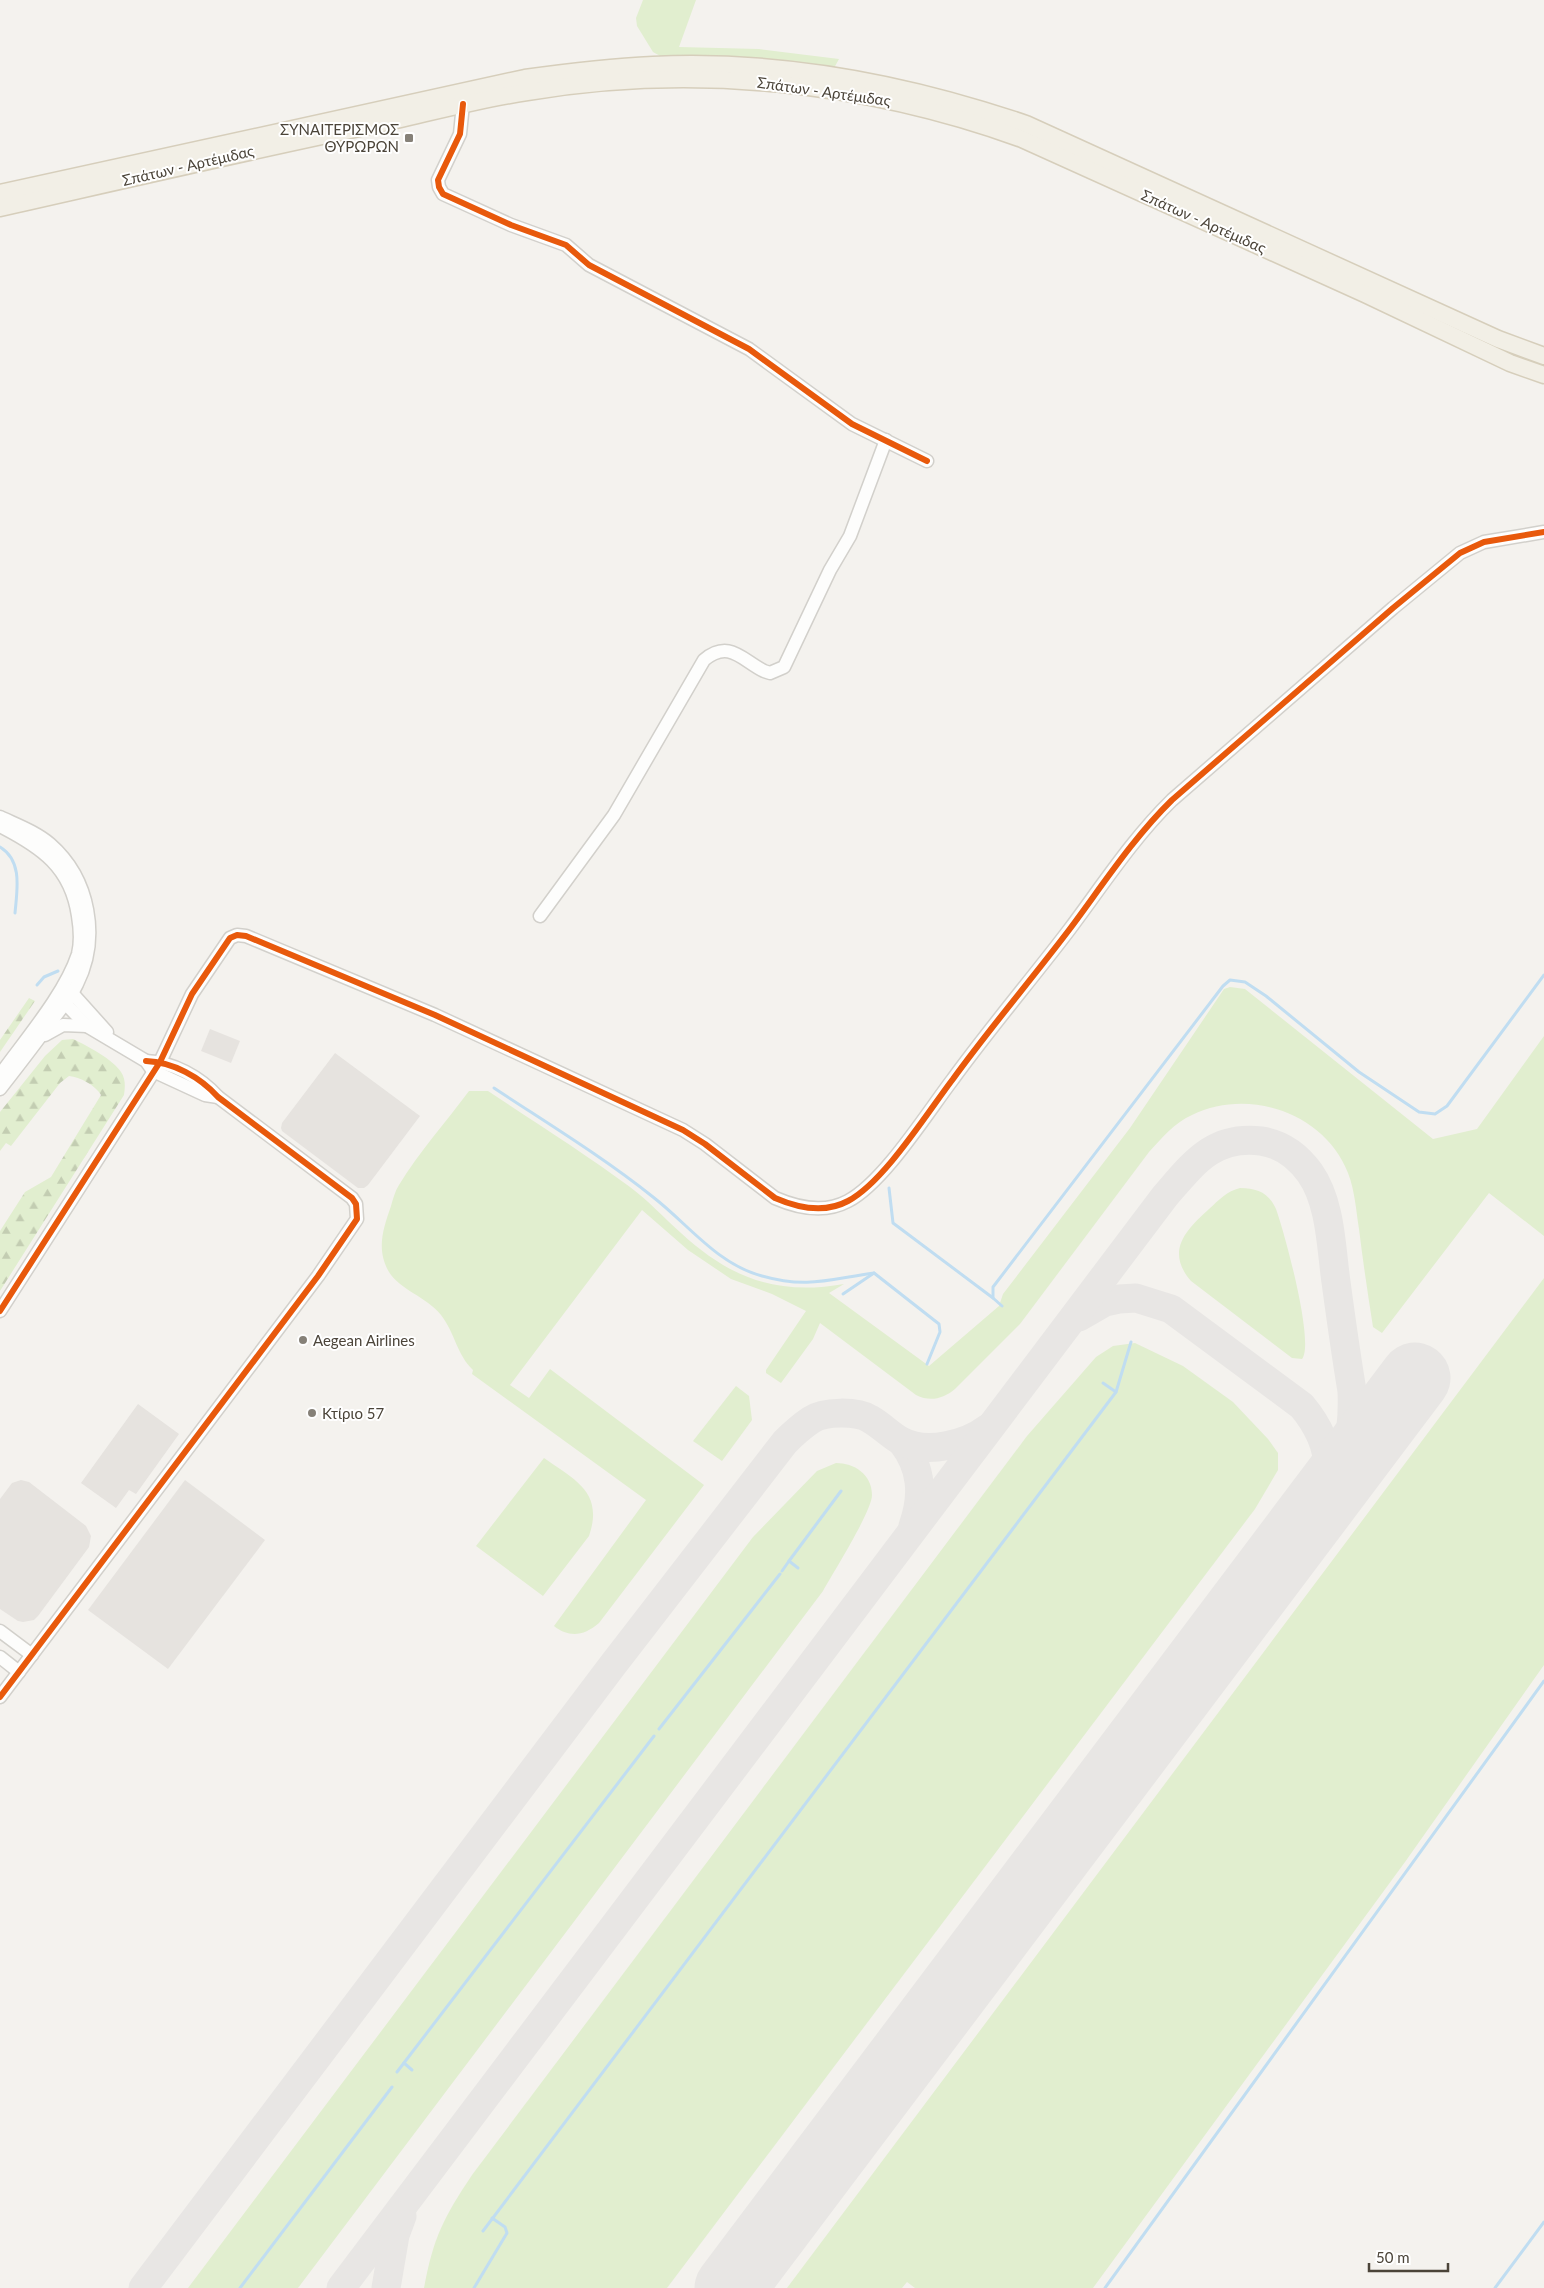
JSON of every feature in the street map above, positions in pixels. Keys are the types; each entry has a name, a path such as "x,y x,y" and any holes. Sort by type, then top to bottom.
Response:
{"main road":[{"name":"Σπάτων - Αρτέμιδας","path":"0,193 525,78 586,70 655,65 720,65 781,69 836,76 910,90 976,107 1026,124 1498,339 1544,356"},
{"name":"Σπάτων - Αρτέμιδας","path":"0,208 463,104 528,92 589,83 720,79 778,82 905,103 970,121 1047,150 1364,294 1510,363 1544,375"}],"street":[{"path":"463,104 460,134 438,180 438,187 443,194 511,225 566,245 588,265 749,349 836,414 927,462"},
{"path":"540,916 614,815 704,660 718,652 730,651 770,673 784,667 830,570 850,536 886,440"},
{"path":"0,1311 153,1065 192,994 230,938 237,935 246,936 435,1015 683,1130 705,1144 775,1198 800,1207 820,1209 846,1202 870,1184 898,1152 970,1055 1049,956 1148,826 1172,800 1393,608 1460,553 1492,540 1544,532"},
{"path":"0,817 28,830 50,844 64,859 81,888 88,914 89,948 81,975 0,1075"},
{"path":"0,826 45,852 60,870 70,887 77,912 79,944 64,994 38,1040 0,1089"},
{"path":"64,994 120,1044"},
{"path":"0,1697 318,1276 357,1219 356,1204 352,1198 218,1097 209,1086 170,1064 153,1065 87,1026 64,994"},
{"path":"38,1040 63,1025 87,1026"},
{"path":"0,1631 32,1655"},
{"path":"0,1657 19,1672"}],"green space":[{"path":"643,0 696,0 679,47 759,49 839,59 834,68 662,57 653,52 637,26 636,18"},
{"path":"1230,987 1245,989 1433,1139 1477,1129 1544,1036 1544,1236 1489,1193 1382,1333 1373,1327 1354,1194 1348,1173 1337,1152 1322,1135 1304,1121 1283,1111 1260,1105 1237,1104 1214,1107 1186,1118 1164,1136 1149,1152 1020,1324 955,1389 946,1395 931,1399 916,1395 820,1323 813,1339 781,1383 766,1373 766,1370 806,1311 772,1294 731,1279 688,1250 642,1210 510,1385 529,1398 550,1369 704,1485 599,1623 588,1631 576,1634 565,1632 554,1626 646,1500 472,1374 473,1370 463,1358 450,1329 441,1315 429,1303 394,1278 385,1264 383,1256 383,1231 398,1187 424,1149 469,1091 488,1091 578,1150 637,1192 699,1249 736,1272 776,1285 820,1287 844,1284 829,1293 929,1366 999,1306 1003,1294 1130,1128 1224,989"},
{"path":"29,998 35,1001 0,1052 0,1040"},
{"path":"73,1039 99,1053 117,1067 124,1078 124,1095 0,1291 0,1231 25,1192 51,1177 101,1095 87,1082 69,1076 60,1083 11,1146 6,1143 0,1151 0,1112 45,1056 62,1040"},
{"path":"1240,1188 1262,1192 1270,1199 1276,1209 1302,1310 1305,1349 1302,1359 1292,1358 1191,1281 1183,1270 1179,1251 1186,1233 1223,1196"},
{"path":"1544,1278 1544,1665 1405,1862 1093,2288 915,2288 907,2282 902,2288 787,2288"},
{"path":"1135,1343 1183,1366 1233,1402 1268,1439 1278,1453 1278,1470 1255,1509 667,2288 424,2288 431,2255 441,2228 472,2175 1027,1436 1096,1357 1113,1346"},
{"path":"736,1386 749,1396 752,1420 722,1461 693,1441"},
{"path":"544,1458 566,1473 584,1489 590,1498 593,1508 593,1521 589,1536 543,1596 476,1546"},
{"path":"836,1463 849,1465 861,1471 869,1481 872,1495 859,1528 823,1591 298,2288 188,2288 753,1537 817,1471"}],"shaded area":[{"path":"210,1029 240,1041 231,1063 201,1051"},
{"path":"335,1053 420,1116 364,1188 358,1188 282,1131 281,1128 282,1123"},
{"path":"138,1404 179,1434 136,1494 129,1490 116,1508 81,1483"},
{"path":"21,1480 29,1482 86,1526 91,1536 89,1547 38,1616 34,1620 23,1622 18,1621 0,1609 0,1499 12,1483"},
{"path":"185,1480 265,1540 168,1669 88,1610"}],"waterway":[{"path":"0,847 7,853 15,868 17,877 15,913"},
{"path":"37,985 44,977 58,971"},
{"path":"1002,1306 993,1298 993,1287 1223,986 1230,980 1245,982 1266,996 1359,1072 1419,1112 1435,1114 1447,1106 1544,975"},
{"path":"494,1088 615,1168 653,1197 704,1243 731,1263 762,1276 792,1282 818,1282 874,1273"},
{"path":"889,1188 893,1223 993,1298"},
{"path":"843,1294 874,1273 939,1324 940,1332 927,1364"},
{"path":"483,2231 1116,1392 1131,1342"},
{"path":"1103,1383 1116,1392"},
{"path":"789,1561 841,1491"},
{"path":"782,1571 789,1561 798,1568"},
{"path":"659,1729 780,1574"},
{"path":"1105,2288 1544,1681"},
{"path":"397,2072 654,1736"},
{"path":"404,2063 412,2070"},
{"path":"240,2288 392,2087"},
{"path":"474,2288 507,2233 505,2227 492,2218"},
{"path":"1495,2288 1544,2222"}],"taxiway":[{"path":"341,2288 1165,1196 1185,1173 1206,1154 1217,1147 1230,1143 1244,1140 1269,1142 1288,1151 1310,1173 1317,1185 1326,1211 1352,1391 1352,1408 1346,1452 1335,1478 1319,1506"},
{"path":"1079,1317 1105,1302 1119,1299 1136,1298 1171,1309 1302,1406 1315,1424 1327,1454 1328,1465 1325,1488"},
{"path":"143,2288 612,1666 785,1442 811,1420 824,1415 841,1413 864,1416 901,1441 923,1447 946,1446 958,1443 988,1428"},
{"path":"902,1442 914,1462 919,1482 919,1503 913,1526"},
{"path":"386,2288 395,2235 402,2216"}],"runway":[{"path":"730,2288 1415,1378"}],"cycle path":[{"path":"463,104 460,134 438,180 443,194 511,225 566,245 589,265 749,349 852,424 927,461"},
{"path":"0,1311 160,1062 192,994 230,938 237,935 246,936 435,1015 683,1130 705,1144 775,1198 793,1205 811,1208 830,1207 848,1201 862,1192 876,1179 904,1146 967,1060 1069,930 1131,846 1172,800 1393,608 1460,553 1484,542 1544,532"},
{"path":"0,1697 318,1276 357,1219 356,1204 352,1198 218,1097 203,1083 185,1072 166,1064 146,1061"}],"place":[{"name":"ΣΥΝΑΙΤΕΡΙΣΜΟΣ ΘΥΡΩΡΩΝ","path":"409,138"},
{"name":"Aegean Airlines","path":"303,1340"},
{"name":"Κτίριο 57","path":"312,1413"}]}
